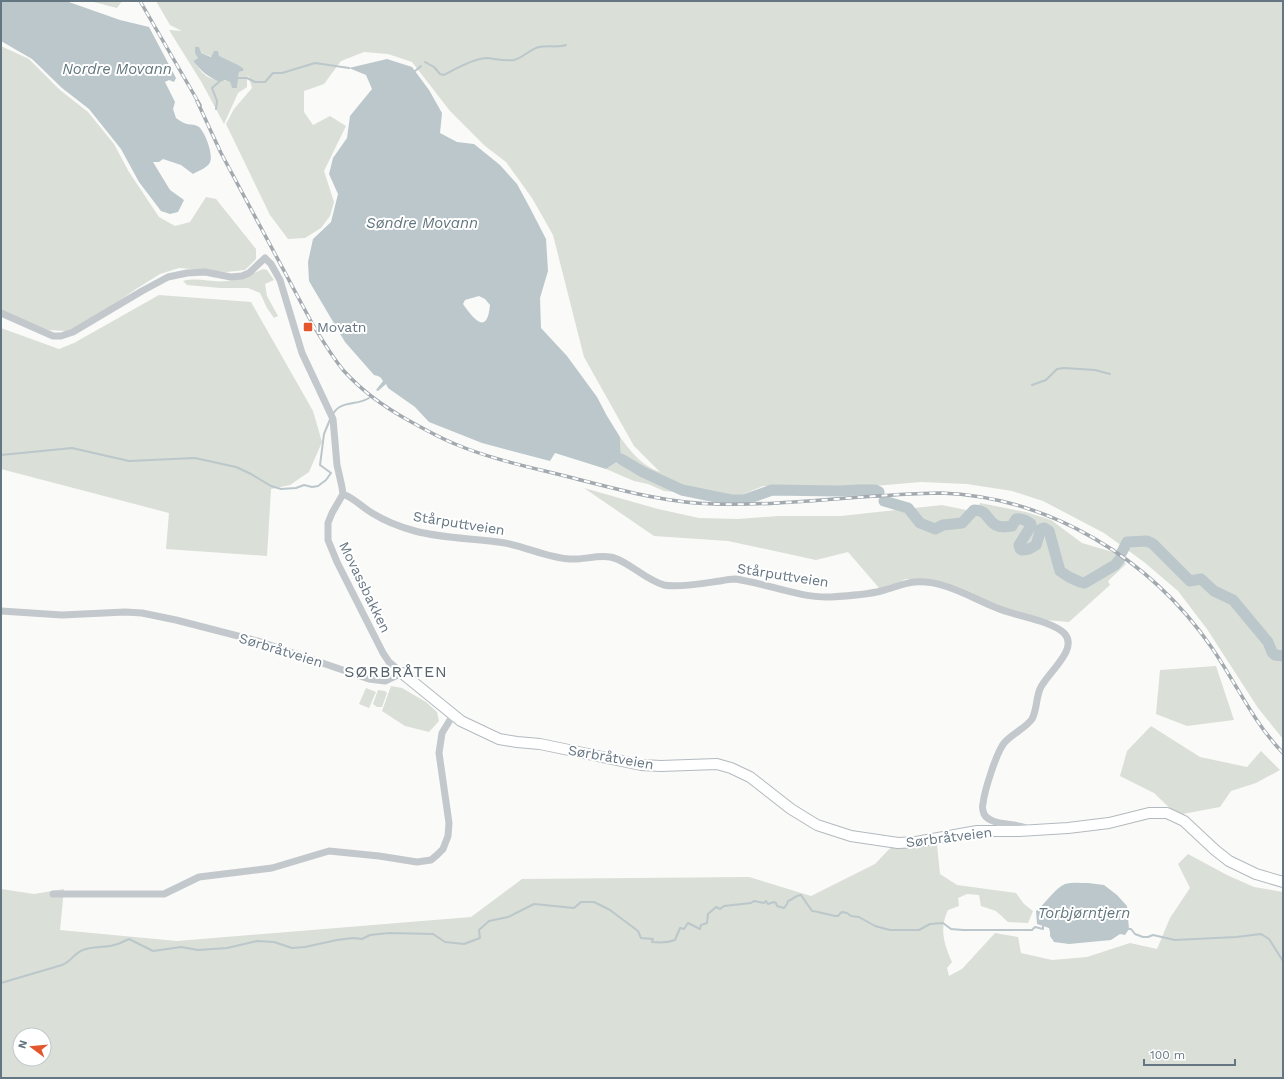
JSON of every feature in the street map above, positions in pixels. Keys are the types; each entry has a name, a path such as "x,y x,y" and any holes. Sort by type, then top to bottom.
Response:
{"street":[{"path":"1,313 48,334 60,336 73,332 168,277 187,272 205,272 231,277 242,276 249,273 265,258 271,264 280,280 302,353 332,417 337,465 342,494"},
{"name":"Movassbakken","path":"342,494 330,518 327,532 328,540 337,562 383,653 389,662 402,673"},
{"name":"Stårputtveien","path":"342,494 352,498 379,517 415,531 459,539 477,539 510,544 546,555 569,559 594,556 613,557 622,561 644,576 664,584 702,584 735,579 826,597 872,593 902,584 923,582 958,590 998,608 1055,628 1066,636 1069,643 1068,649 1042,685 1032,719 1002,745 996,758 982,804 984,814 991,820 1022,826 1031,830"},
{"name":"Sørbråtveien","path":"1,611 46,614 142,613 176,620 261,642 370,679 385,681 402,673 453,715 498,739 510,742 540,744 641,765 661,766 717,764 750,777 809,821 831,830 858,837 903,843 925,841 968,832 1068,828 1099,824 1149,813 1167,813 1184,821 1229,861 1256,874 1283,882"},
{"path":"53,894 164,894 199,877 272,868 329,851 372,855 417,862 431,860 435,858 443,849 448,836 449,823 439,753 442,733 453,715"}],"shaded area":[{"path":"90,1 122,1 117,8"},
{"path":"156,1 1283,1 1283,739 1258,708 1207,629 1178,591 1144,562 1104,533 1043,501 1012,491 967,484 921,482 851,488 763,486 739,496 706,495 697,491 704,495 664,491 648,484 634,481 606,469 621,459 620,437 642,462 660,472 634,446 584,357 553,235 532,198 506,162 485,146 450,111 412,62 388,54 364,52 341,61 324,84 304,91 304,112 313,125 330,116 346,126 324,171 334,202 330,216 321,228 305,238 288,239 270,215 226,124 234,109 252,88 248,75 247,87 238,93 224,124 202,83 169,30 182,31 170,25","holes":["201,53 240,66 244,69 243,71 239,72 237,88 232,88 230,82 207,77 193,61 198,58"]},
{"path":"1,46 29,59 60,90 88,112 114,144 129,172 159,217 175,226 190,222 206,197 216,199 256,249 256,259 245,270 226,272 179,268 160,274 99,315 82,325 66,331 48,330 1,310"},
{"path":"263,269 267,270 274,280 265,284 267,296 278,316 274,318 267,308 260,293 248,288 220,288 187,285 183,281 232,280"},
{"path":"159,295 251,302 313,411 322,442 309,472 290,485 271,489 267,556 166,549 169,513 1,469 1,328 59,349 74,343"},
{"path":"584,488 658,509 699,518 738,519 779,516 841,516 942,505 976,512 980,503 1026,512 1051,520 1082,543 1116,553 1126,564 1108,581 1110,585 1069,622 1046,620 1001,608 921,579 906,579 880,589 848,552 816,560 728,541 654,536"},
{"path":"1216,666 1234,720 1187,726 1156,714 1160,670"},
{"path":"391,686 402,688 426,702 437,712 439,721 429,732 405,726 382,711"},
{"path":"366,688 376,692 369,708 359,704"},
{"path":"378,690 385,691 387,693 382,707 377,707 373,704"},
{"path":"1151,726 1200,757 1247,767 1261,751 1280,770 1256,783 1231,791 1220,807 1177,815 1154,793 1120,776 1127,751"},
{"path":"936,835 940,874 957,885 1016,893 1024,904 1033,911 1028,923 1008,922 996,911 981,906 979,895 967,894 958,898 959,906 948,910 945,917 943,930 945,943 952,962 947,968 949,976 962,969 995,933 1018,937 1021,953 1052,960 1087,957 1130,943 1157,949 1170,918 1190,888 1178,864 1188,854 1227,875 1254,887 1283,892 1283,1078 1,1078 1,889 34,894 64,889 60,930 177,941 471,917 522,879 749,877 811,896 875,864 897,841"}],"water":[{"name":"Nordre Movann","path":"1,1 66,1 120,20 149,27 176,78 174,82 169,80 165,82 175,102 173,109 176,118 186,124 199,127 206,139 211,156 211,161 209,164 193,174 181,165 163,159 159,162 153,162 170,190 184,200 178,212 170,214 161,211 139,182 121,149 89,109 62,88 32,59 1,41"},
{"path":"195,47 199,47 201,53 211,57 214,51 218,51 219,56 244,69 243,71 239,72 237,88 232,88 230,82 225,80 220,82 202,71 193,61 198,58 195,53"},
{"name":"Søndre Movann","path":"387,59 412,67 429,90 442,113 440,133 457,142 474,144 500,165 517,184 546,239 548,271 540,298 541,328 567,356 597,397 620,437 621,459 606,469 555,453 550,461 482,443 429,422 415,407 388,388 386,384 378,391 376,390 383,381 380,377 374,375 345,342 309,281 308,262 313,239 331,222 338,194 329,174 333,158 347,138 350,116 372,89 366,75 349,68","holes":["479,296 485,299 490,305 488,315 486,320 479,322 471,315 463,304 465,300"]},
{"name":"Torbjørntjern","path":"1074,883 1104,885 1117,895 1127,906 1129,929 1125,935 1120,934 1111,940 1069,944 1054,942 1050,936 1049,928 1037,924 1036,911 1061,886"}],"waterway":[{"path":"425,62 434,67 440,74 444,75 465,64 482,58 514,60 539,47 566,45"},
{"path":"236,78 247,78 255,82 265,82 273,73 282,73 315,63 349,68"},
{"path":"415,71 421,66"},
{"path":"216,109 217,101 212,88 220,81"},
{"path":"1032,385 1046,380 1057,369 1064,368 1095,370 1110,374"},
{"path":"333,414 340,407 369,398"},
{"path":"1,455 72,448 129,461 195,458 236,467 271,486 281,489 296,488 304,485 312,487 318,486 326,480 331,473 320,465 324,434 331,417"},
{"path":"621,459 643,472 682,490 731,500 744,500 772,490 875,490 879,492"},
{"path":"884,501 908,508 920,523 935,529 943,525 962,523 974,510 983,512 994,524 998,526 1012,526"},
{"path":"1012,526 1016,519 1022,519 1031,524 1019,545 1020,549 1022,550 1029,549 1036,545 1041,529 1044,528 1049,531 1060,571 1080,582 1084,583 1088,581 1115,565 1120,559"},
{"path":"1122,552 1127,542 1147,541 1153,544 1190,581 1201,579 1214,591 1233,600 1268,642 1272,652 1275,655 1283,656"},
{"path":"1,983 62,965 83,950 110,946 129,939 153,951 181,947 198,950 227,948 257,941 274,942 292,948 305,947 337,940 353,938 362,939 370,935 389,933 433,934 445,942 464,944 480,938 479,930 489,921 508,917 534,904 574,908 581,902 594,902 610,910 638,931 641,938 653,939 652,942 658,943 675,940 680,928 684,929 688,923 700,929 701,925 707,923 708,914 716,907 720,909 724,906 751,903 754,901 764,903 766,901 768,904 774,902 777,906 784,908 788,901 801,895 812,911 836,916 842,912 847,913 851,916 859,917 875,926 890,930 919,930 930,924 943,923 951,929 963,930 1032,930 1035,927 1043,929 1043,926"},
{"path":"1129,929 1131,929 1135,934 1143,937 1153,935 1175,940 1236,937 1261,934 1269,939 1283,961"}],"railway":[{"path":"140,1 200,105"},
{"path":"197,101 221,153 313,325 328,349 344,371 358,385 373,398 397,414 442,438 484,455 608,487 679,501 715,504 743,504 941,493 981,497 1021,506 1059,520 1094,539 1128,561 1159,587 1187,616 1221,661 1254,715 1272,741 1283,753"}],"place":[{"name":"Movatn","path":"308,327"}],"district":[{"name":"SØRBRÅTEN","path":"396,671"}]}
